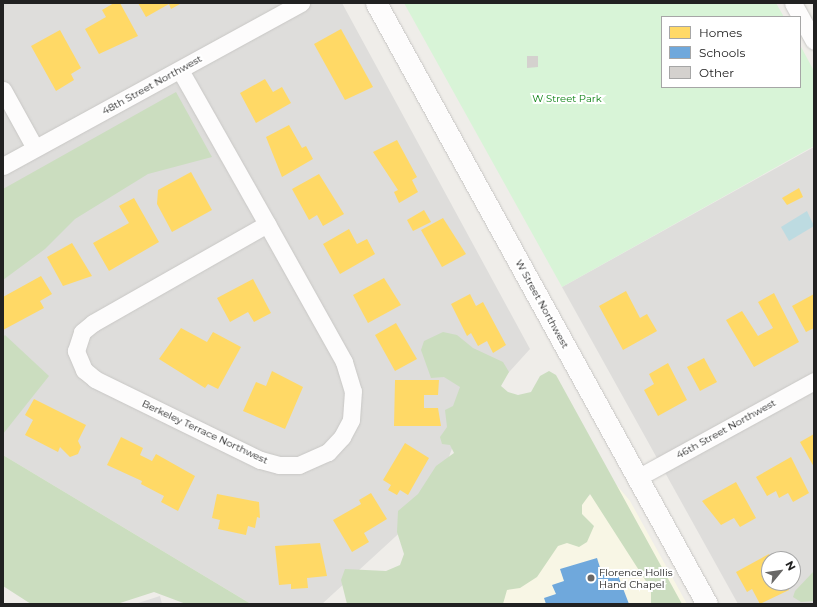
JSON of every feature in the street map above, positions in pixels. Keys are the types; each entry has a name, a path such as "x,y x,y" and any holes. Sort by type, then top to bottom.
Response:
{"street":[{"name":"48th Street Northwest","path":"3,166 301,3"},
{"name":"W Street Northwest","path":"376,3 707,604"},
{"path":"793,3 800,16"},
{"path":"801,17 814,41"},
{"name":"Berkeley Terrace Northwest","path":"180,70 267,224 344,362 353,391 351,420 342,437 328,452 299,465 279,465 260,460 95,379 84,370 76,351 82,332 93,323 267,224"},
{"path":"3,90 36,148"},
{"name":"46th Street Northwest","path":"637,478 814,380"}],"shaded area":[{"path":"3,3 342,3 530,349 461,425 431,504 322,604 251,604 3,455"},
{"path":"814,147 814,604 738,604 562,287"},
{"path":"614,482 630,501 687,604 394,604"},
{"path":"160,596 162,604 135,604"}],"green space":[{"name":"W Street Park","path":"404,3 776,3 783,16 661,16 661,88 801,88 801,47 814,71 814,146 562,287"},
{"path":"176,92 212,157 148,174 75,219 45,249 3,280 3,189"},
{"path":"443,332 457,335 473,348 503,362 509,372 501,386 508,392 518,395 531,392 540,376 549,371 556,375 682,604 651,604 651,589 590,494 582,505 582,514 594,526 587,542 579,547 567,543 558,546 537,577 520,588 507,590 503,604 347,604 341,580 345,569 386,571 400,565 404,554 397,532 398,511 418,494 436,466 454,453 450,445 442,444 440,437 447,427 445,410 453,406 460,387 444,377 431,378 421,350 424,341"},
{"path":"5,335 49,376 3,434 3,337"},
{"path":"3,455 251,604 186,604 154,592 117,604 31,604 3,586"},
{"path":"814,571 814,601 801,602 793,597 795,591 801,591 801,585"}],"water":[{"path":"807,211 814,226 789,241 781,227"}],"building: Homes":[{"path":"114,3 120,3 138,36 99,54 85,29 106,17 102,10"},
{"path":"138,3 180,4 171,9 169,4 146,17"},
{"path":"341,29 373,87 345,100 314,44"},
{"path":"60,30 81,68 71,74 74,80 56,91 31,46"},
{"path":"265,79 273,92 282,87 291,103 256,123 240,93"},
{"path":"289,125 302,148 306,146 313,159 282,177 266,137"},
{"path":"397,140 417,177 412,180 418,192 399,203 394,192 398,190 373,152"},
{"path":"191,172 212,210 172,232 157,204 158,190"},
{"path":"319,174 344,214 323,226 317,215 309,220 292,189"},
{"path":"799,188 803,197 787,205 782,198"},
{"path":"134,198 159,242 109,271 93,243 129,223 119,206"},
{"path":"424,210 431,222 413,231 407,220"},
{"path":"443,218 466,254 442,267 421,230"},
{"path":"349,229 357,244 367,239 375,254 340,274 323,244"},
{"path":"72,243 92,276 63,286 47,257"},
{"path":"41,276 52,294 40,301 44,308 3,330 3,297"},
{"path":"384,278 401,305 368,323 353,295"},
{"path":"253,279 271,313 254,322 248,312 230,322 217,298"},
{"path":"626,291 640,318 647,314 657,331 623,350 599,306"},
{"path":"774,293 799,342 754,367 726,320 742,311 758,336 773,328 758,302"},
{"path":"470,294 476,306 483,302 506,345 493,353 487,341 478,346 471,333 467,336 451,304"},
{"path":"814,294 814,328 806,332 792,306"},
{"path":"396,323 417,359 395,371 375,335"},
{"path":"181,328 207,342 213,332 241,347 218,389 208,384 205,388 159,359"},
{"path":"704,358 717,382 700,391 687,367"},
{"path":"668,363 687,400 658,416 644,390 654,384 649,374"},
{"path":"272,371 303,387 285,429 243,411 256,382 266,386"},
{"path":"395,380 439,380 438,395 424,395 424,408 438,408 441,426 394,426"},
{"path":"34,399 86,425 78,441 81,447 78,454 70,457 60,447 58,452 25,435 33,420 25,415"},
{"path":"814,434 814,467 800,442"},
{"path":"121,437 143,448 140,455 152,461 156,454 195,476 178,511 161,502 164,496 141,484 142,481 107,465"},
{"path":"405,443 429,458 408,495 400,490 397,495 388,490 391,485 383,480"},
{"path":"791,457 809,493 793,502 788,493 779,498 776,491 767,496 756,477"},
{"path":"736,482 756,518 740,527 734,518 721,525 702,501"},
{"path":"371,493 387,519 364,533 369,542 352,552 333,520 361,504 359,500"},
{"path":"217,494 259,502 260,518 257,517 255,528 248,526 246,535 218,529 220,520 212,518"},
{"path":"320,543 327,576 307,578 308,588 291,589 291,584 279,585 275,546"},
{"path":"761,558 761,591 787,591 760,604 752,589 747,592 736,572"}],"building: Schools":[{"name":"Florence Hollis Hand Chapel","path":"597,558 602,574 616,570 629,604 546,604 544,598 556,594 552,585 564,581 560,569"}],"building: Other":[{"path":"527,56 538,56 538,67 527,68"}],"place":[{"name":"Florence Hollis Hand Chapel","path":"591,578"}]}
